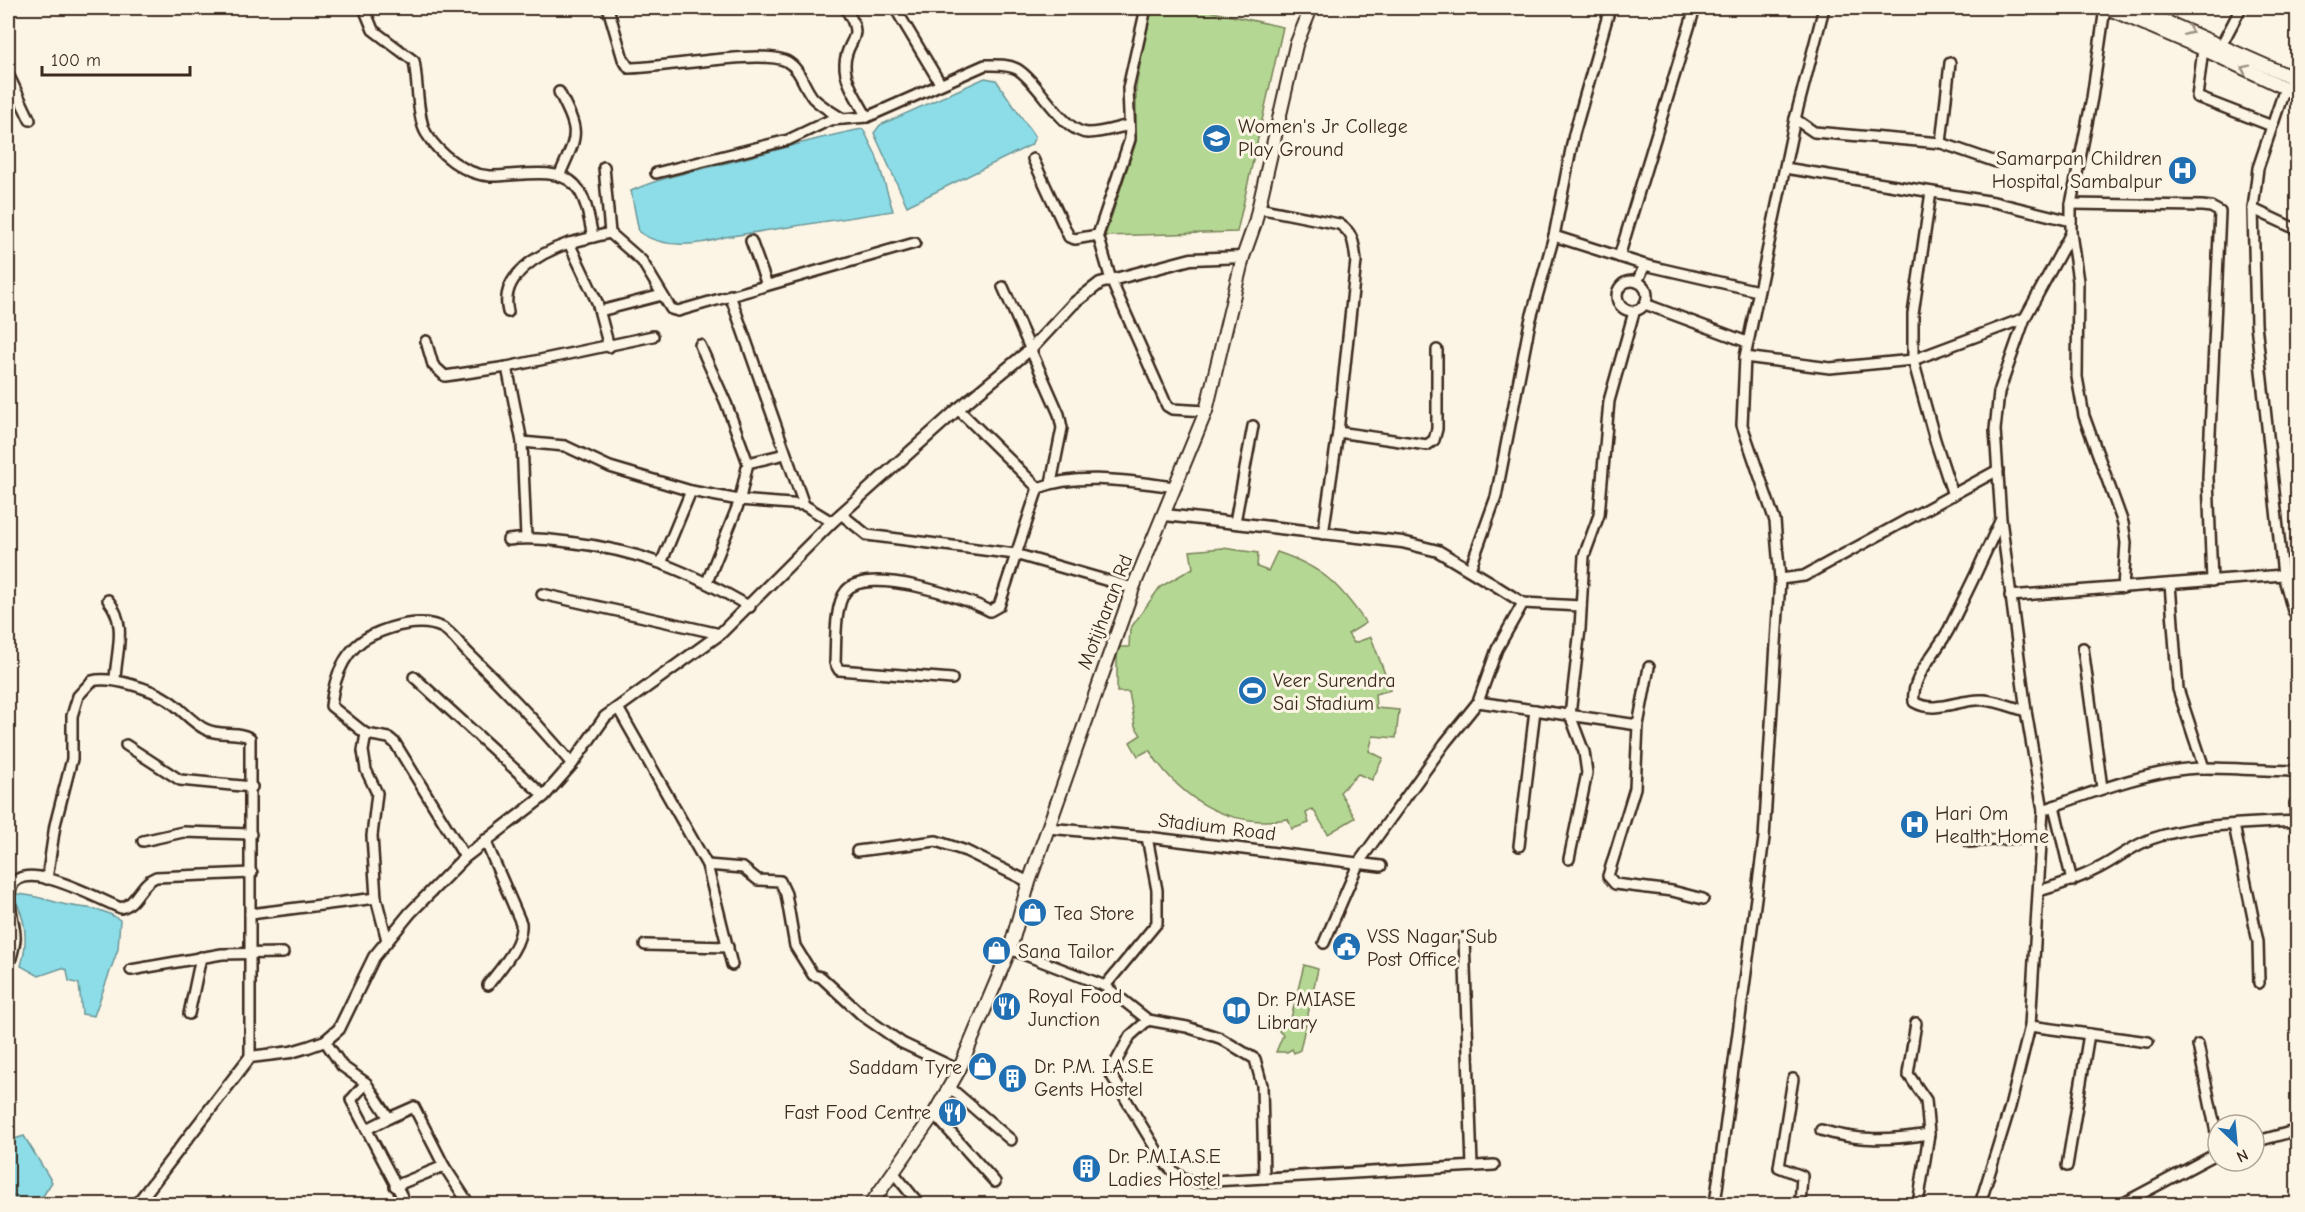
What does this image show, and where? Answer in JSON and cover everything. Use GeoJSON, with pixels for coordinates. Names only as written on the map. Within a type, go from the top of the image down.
{"type":"FeatureCollection","features":[{"type":"Feature","properties":{"kind":"main road","name":"Motijharan Rd"},"geometry":{"type":"LineString","coordinates":[[876,1203],[893,1172],[934,1114],[960,1070],[1010,949],[1029,882],[1133,588],[1206,411],[1243,257],[1258,208],[1296,45],[1311,8]]}},
{"type":"Feature","properties":{"kind":"main road"},"geometry":{"type":"LineString","coordinates":[[2106,8],[2287,81]]}},
{"type":"Feature","properties":{"kind":"main road"},"geometry":{"type":"LineString","coordinates":[[2136,8],[2222,44],[2287,81],[2298,94]]}},
{"type":"Feature","properties":{"kind":"street"},"geometry":{"type":"LineString","coordinates":[[364,8],[373,30],[414,61],[420,93],[420,118],[426,132],[441,153],[478,174],[525,172],[559,176],[574,184],[581,195],[593,237]]}},
{"type":"Feature","properties":{"kind":"street"},"geometry":{"type":"LineString","coordinates":[[609,8],[623,59],[629,68],[742,58],[775,58],[786,61],[799,72],[814,99],[843,119]]}},
{"type":"Feature","properties":{"kind":"street"},"geometry":{"type":"LineString","coordinates":[[845,8],[853,19],[856,36],[846,57],[846,74],[867,117]]}},
{"type":"Feature","properties":{"kind":"street"},"geometry":{"type":"LineString","coordinates":[[896,8],[940,82]]}},
{"type":"Feature","properties":{"kind":"street"},"geometry":{"type":"LineString","coordinates":[[1146,8],[1128,88],[1130,139],[1098,235],[1111,280],[1167,405],[1172,409],[1206,411]]}},
{"type":"Feature","properties":{"kind":"street"},"geometry":{"type":"LineString","coordinates":[[1470,569],[1496,497],[1530,322],[1554,236],[1574,134],[1610,8]]}},
{"type":"Feature","properties":{"kind":"street"},"geometry":{"type":"LineString","coordinates":[[1619,257],[1695,8]]}},
{"type":"Feature","properties":{"kind":"street"},"geometry":{"type":"LineString","coordinates":[[1715,1204],[1764,838],[1780,579],[1775,521],[1742,425],[1745,357],[1795,119],[1824,8]]}},
{"type":"Feature","properties":{"kind":"street"},"geometry":{"type":"LineString","coordinates":[[2106,8],[2071,204],[2071,221],[2078,281],[2077,377],[2084,416],[2123,523],[2126,543],[2123,588]]}},
{"type":"Feature","properties":{"kind":"street"},"geometry":{"type":"LineString","coordinates":[[2222,44],[2241,8]]}},
{"type":"Feature","properties":{"kind":"street"},"geometry":{"type":"LineString","coordinates":[[2203,48],[2197,97],[2272,126]]}},
{"type":"Feature","properties":{"kind":"street"},"geometry":{"type":"LineString","coordinates":[[1941,143],[1950,63]]}},
{"type":"Feature","properties":{"kind":"street"},"geometry":{"type":"LineString","coordinates":[[656,172],[788,141],[830,120],[867,117],[940,82],[985,65],[1002,65],[1017,69],[1046,97],[1069,126],[1087,133],[1129,125]]}},
{"type":"Feature","properties":{"kind":"street"},"geometry":{"type":"LineString","coordinates":[[2296,610],[2283,575],[2256,324],[2253,209],[2258,168],[2287,81],[2298,65]]}},
{"type":"Feature","properties":{"kind":"street"},"geometry":{"type":"LineString","coordinates":[[8,74],[30,120]]}},
{"type":"Feature","properties":{"kind":"street"},"geometry":{"type":"LineString","coordinates":[[559,92],[574,121],[575,131],[573,142],[559,176]]}},
{"type":"Feature","properties":{"kind":"street"},"geometry":{"type":"LineString","coordinates":[[1795,119],[1814,132],[1941,143],[1996,162]]}},
{"type":"Feature","properties":{"kind":"street"},"geometry":{"type":"LineString","coordinates":[[1034,159],[1069,237],[1098,235]]}},
{"type":"Feature","properties":{"kind":"street"},"geometry":{"type":"LineString","coordinates":[[604,168],[610,233],[642,261],[671,309],[678,311],[915,243]]}},
{"type":"Feature","properties":{"kind":"street"},"geometry":{"type":"LineString","coordinates":[[1785,168],[1994,202],[2071,221]]}},
{"type":"Feature","properties":{"kind":"street"},"geometry":{"type":"LineString","coordinates":[[1931,192],[1913,314],[1913,360],[1935,441],[1953,495]]}},
{"type":"Feature","properties":{"kind":"street"},"geometry":{"type":"LineString","coordinates":[[2071,204],[2202,206],[2211,207],[2220,212],[2208,477],[2212,581]]}},
{"type":"Feature","properties":{"kind":"street"},"geometry":{"type":"LineString","coordinates":[[1258,208],[1339,224],[1348,230],[1354,243],[1356,261],[1338,432],[1323,534]]}},
{"type":"Feature","properties":{"kind":"street"},"geometry":{"type":"LineString","coordinates":[[2253,209],[2298,230]]}},
{"type":"Feature","properties":{"kind":"street"},"geometry":{"type":"LineString","coordinates":[[508,312],[505,300],[513,282],[527,262],[569,243],[610,233]]}},
{"type":"Feature","properties":{"kind":"street"},"geometry":{"type":"LineString","coordinates":[[1980,1204],[2010,1107],[2030,1026],[2043,810],[2010,596],[2001,519],[1995,430],[1999,393],[2025,318],[2072,233]]}},
{"type":"Feature","properties":{"kind":"street"},"geometry":{"type":"LineString","coordinates":[[1554,236],[1645,265],[1758,291]]}},
{"type":"Feature","properties":{"kind":"street"},"geometry":{"type":"LineString","coordinates":[[751,241],[767,285]]}},
{"type":"Feature","properties":{"kind":"street"},"geometry":{"type":"LineString","coordinates":[[569,243],[600,311],[609,346]]}},
{"type":"Feature","properties":{"kind":"street"},"geometry":{"type":"LineString","coordinates":[[250,1056],[291,1052],[325,1041],[339,1029],[359,984],[387,940],[465,857],[544,796],[572,764],[605,717],[720,634],[750,607],[832,522],[958,409],[1032,348],[1073,304],[1100,283],[1191,259],[1243,257]]}},
{"type":"Feature","properties":{"kind":"street"},"geometry":{"type":"LineString","coordinates":[[1637,282],[1645,265]]}},
{"type":"Feature","properties":{"kind":"street"},"geometry":{"type":"LineString","coordinates":[[1569,859],[1587,773],[1584,752],[1570,715],[1584,556],[1599,516],[1609,401],[1634,312],[1645,304],[1646,291],[1637,282]]}},
{"type":"Feature","properties":{"kind":"street"},"geometry":{"type":"LineString","coordinates":[[1634,312],[1620,306],[1618,291],[1622,285],[1637,282]]}},
{"type":"Feature","properties":{"kind":"street"},"geometry":{"type":"LineString","coordinates":[[1003,287],[1032,348],[1059,414],[1062,428],[1051,483]]}},
{"type":"Feature","properties":{"kind":"street"},"geometry":{"type":"LineString","coordinates":[[600,311],[662,295]]}},
{"type":"Feature","properties":{"kind":"street"},"geometry":{"type":"LineString","coordinates":[[730,295],[804,505]]}},
{"type":"Feature","properties":{"kind":"street"},"geometry":{"type":"LineString","coordinates":[[1645,304],[1747,342]]}},
{"type":"Feature","properties":{"kind":"street"},"geometry":{"type":"LineString","coordinates":[[1745,357],[1830,368],[1913,360],[2025,318]]}},
{"type":"Feature","properties":{"kind":"street"},"geometry":{"type":"LineString","coordinates":[[426,341],[433,365],[445,376],[507,367],[653,336]]}},
{"type":"Feature","properties":{"kind":"street"},"geometry":{"type":"LineString","coordinates":[[700,345],[726,403],[748,463],[739,501],[708,582]]}},
{"type":"Feature","properties":{"kind":"street"},"geometry":{"type":"LineString","coordinates":[[1338,432],[1426,445],[1434,440],[1437,429],[1437,350]]}},
{"type":"Feature","properties":{"kind":"street"},"geometry":{"type":"LineString","coordinates":[[507,367],[522,442],[526,537]]}},
{"type":"Feature","properties":{"kind":"street"},"geometry":{"type":"LineString","coordinates":[[958,409],[1038,488]]}},
{"type":"Feature","properties":{"kind":"street"},"geometry":{"type":"LineString","coordinates":[[1235,522],[1253,426]]}},
{"type":"Feature","properties":{"kind":"street"},"geometry":{"type":"LineString","coordinates":[[522,442],[565,446],[610,467],[691,492],[739,501],[804,505],[832,522]]}},
{"type":"Feature","properties":{"kind":"street"},"geometry":{"type":"LineString","coordinates":[[748,463],[785,454]]}},
{"type":"Feature","properties":{"kind":"street"},"geometry":{"type":"LineString","coordinates":[[1780,579],[1804,576],[1998,470]]}},
{"type":"Feature","properties":{"kind":"street"},"geometry":{"type":"LineString","coordinates":[[952,679],[839,670],[835,663],[840,603],[845,592],[855,584],[894,583],[960,597],[990,611],[999,606],[1038,488],[1051,483],[1110,480],[1176,487]]}},
{"type":"Feature","properties":{"kind":"street"},"geometry":{"type":"LineString","coordinates":[[662,561],[691,492]]}},
{"type":"Feature","properties":{"kind":"street"},"geometry":{"type":"LineString","coordinates":[[842,514],[867,535],[1015,554],[1133,588]]}},
{"type":"Feature","properties":{"kind":"street"},"geometry":{"type":"LineString","coordinates":[[1164,515],[1323,534],[1367,536],[1420,546],[1438,551],[1523,603],[1581,606]]}},
{"type":"Feature","properties":{"kind":"street"},"geometry":{"type":"LineString","coordinates":[[2001,519],[1947,633],[1926,665],[1912,694],[1914,702],[1921,706],[1939,707],[1984,700],[2026,711]]}},
{"type":"Feature","properties":{"kind":"street"},"geometry":{"type":"LineString","coordinates":[[508,540],[526,537],[609,546],[662,561],[708,582],[750,607]]}},
{"type":"Feature","properties":{"kind":"street"},"geometry":{"type":"LineString","coordinates":[[2010,596],[2283,575]]}},
{"type":"Feature","properties":{"kind":"street"},"geometry":{"type":"LineString","coordinates":[[2170,584],[2178,689],[2204,768]]}},
{"type":"Feature","properties":{"kind":"street"},"geometry":{"type":"LineString","coordinates":[[542,594],[720,634]]}},
{"type":"Feature","properties":{"kind":"street"},"geometry":{"type":"LineString","coordinates":[[108,600],[116,611],[121,627],[115,680]]}},
{"type":"Feature","properties":{"kind":"street"},"geometry":{"type":"LineString","coordinates":[[1324,943],[1359,862],[1444,742],[1478,702],[1497,649],[1523,603]]}},
{"type":"Feature","properties":{"kind":"street"},"geometry":{"type":"LineString","coordinates":[[465,857],[395,743],[389,738],[366,734],[331,706],[333,688],[349,652],[368,637],[386,629],[414,623],[443,628],[499,682],[572,764]]}},
{"type":"Feature","properties":{"kind":"street"},"geometry":{"type":"LineString","coordinates":[[2082,648],[2102,788]]}},
{"type":"Feature","properties":{"kind":"street"},"geometry":{"type":"LineString","coordinates":[[1649,667],[1638,725],[1635,788],[1608,876],[1615,884],[1672,891],[1704,899]]}},
{"type":"Feature","properties":{"kind":"street"},"geometry":{"type":"LineString","coordinates":[[414,677],[544,796]]}},
{"type":"Feature","properties":{"kind":"street"},"geometry":{"type":"LineString","coordinates":[[47,879],[55,825],[72,759],[72,716],[78,696],[92,681],[115,680],[167,699],[204,728],[215,733],[242,734],[250,738],[252,787],[250,1056],[137,1204]]}},
{"type":"Feature","properties":{"kind":"street"},"geometry":{"type":"LineString","coordinates":[[1478,702],[1638,725]]}},
{"type":"Feature","properties":{"kind":"street"},"geometry":{"type":"LineString","coordinates":[[618,708],[707,864],[732,965]]}},
{"type":"Feature","properties":{"kind":"street"},"geometry":{"type":"LineString","coordinates":[[1519,846],[1535,710]]}},
{"type":"Feature","properties":{"kind":"street"},"geometry":{"type":"LineString","coordinates":[[366,734],[363,751],[366,770],[377,794],[372,837],[376,898],[387,940]]}},
{"type":"Feature","properties":{"kind":"street"},"geometry":{"type":"LineString","coordinates":[[126,745],[180,780],[252,787]]}},
{"type":"Feature","properties":{"kind":"street"},"geometry":{"type":"LineString","coordinates":[[2043,810],[2102,788],[2204,768],[2298,771]]}},
{"type":"Feature","properties":{"kind":"street"},"geometry":{"type":"LineString","coordinates":[[2298,799],[2295,803],[2298,839]]}},
{"type":"Feature","properties":{"kind":"street"},"geometry":{"type":"LineString","coordinates":[[2054,806],[2072,881]]}},
{"type":"Feature","properties":{"kind":"street"},"geometry":{"type":"LineString","coordinates":[[2039,891],[2072,881],[2151,839],[2172,833],[2234,825],[2296,821]]}},
{"type":"Feature","properties":{"kind":"street"},"geometry":{"type":"LineString","coordinates":[[2234,825],[2258,942],[2259,983]]}},
{"type":"Feature","properties":{"kind":"street","name":"Stadium Road"},"geometry":{"type":"LineString","coordinates":[[1048,828],[1147,837],[1381,866]]}},
{"type":"Feature","properties":{"kind":"street"},"geometry":{"type":"LineString","coordinates":[[143,841],[183,832],[251,834]]}},
{"type":"Feature","properties":{"kind":"street"},"geometry":{"type":"LineString","coordinates":[[1969,842],[2042,836]]}},
{"type":"Feature","properties":{"kind":"street"},"geometry":{"type":"LineString","coordinates":[[1105,986],[1157,923],[1157,890],[1147,837]]}},
{"type":"Feature","properties":{"kind":"street"},"geometry":{"type":"LineString","coordinates":[[485,840],[522,932],[488,986]]}},
{"type":"Feature","properties":{"kind":"street"},"geometry":{"type":"LineString","coordinates":[[857,851],[936,841],[966,851],[1029,882]]}},
{"type":"Feature","properties":{"kind":"street"},"geometry":{"type":"LineString","coordinates":[[707,864],[743,868],[758,880],[780,881],[786,894],[795,946],[813,975],[821,977],[863,1016],[902,1043],[960,1070]]}},
{"type":"Feature","properties":{"kind":"street"},"geometry":{"type":"LineString","coordinates":[[11,958],[15,938],[10,910],[11,889],[21,877],[29,874],[70,885],[121,908],[132,902],[145,882],[156,877],[252,873]]}},
{"type":"Feature","properties":{"kind":"street"},"geometry":{"type":"LineString","coordinates":[[250,914],[376,898]]}},
{"type":"Feature","properties":{"kind":"street"},"geometry":{"type":"LineString","coordinates":[[1464,938],[1472,1166]]}},
{"type":"Feature","properties":{"kind":"street"},"geometry":{"type":"LineString","coordinates":[[645,945],[728,947]]}},
{"type":"Feature","properties":{"kind":"street"},"geometry":{"type":"LineString","coordinates":[[1010,949],[1105,986],[1148,1020],[1187,1027],[1220,1038],[1255,1059],[1262,1085],[1264,1178]]}},
{"type":"Feature","properties":{"kind":"street"},"geometry":{"type":"LineString","coordinates":[[131,970],[201,957],[250,952],[283,953]]}},
{"type":"Feature","properties":{"kind":"street"},"geometry":{"type":"LineString","coordinates":[[189,1014],[201,957]]}},
{"type":"Feature","properties":{"kind":"street"},"geometry":{"type":"LineString","coordinates":[[1148,1020],[1130,1036],[1110,1073],[1143,1131],[1171,1171],[1183,1179],[1196,1182],[1494,1165]]}},
{"type":"Feature","properties":{"kind":"street"},"geometry":{"type":"LineString","coordinates":[[1916,1023],[1908,1074],[1926,1100],[1929,1134],[1918,1204]]}},
{"type":"Feature","properties":{"kind":"street"},"geometry":{"type":"LineString","coordinates":[[2030,1026],[2148,1042]]}},
{"type":"Feature","properties":{"kind":"street"},"geometry":{"type":"LineString","coordinates":[[2067,1166],[2089,1034]]}},
{"type":"Feature","properties":{"kind":"street"},"geometry":{"type":"LineString","coordinates":[[325,1041],[342,1066],[366,1083],[389,1118]]}},
{"type":"Feature","properties":{"kind":"street"},"geometry":{"type":"LineString","coordinates":[[2198,1045],[2212,1113]]}},
{"type":"Feature","properties":{"kind":"street"},"geometry":{"type":"LineString","coordinates":[[1793,1079],[1779,1167],[1802,1176],[1800,1204]]}},
{"type":"Feature","properties":{"kind":"street"},"geometry":{"type":"LineString","coordinates":[[366,1083],[351,1100],[406,1204]]}},
{"type":"Feature","properties":{"kind":"street"},"geometry":{"type":"LineString","coordinates":[[949,1087],[1011,1140]]}},
{"type":"Feature","properties":{"kind":"street"},"geometry":{"type":"LineString","coordinates":[[367,1129],[414,1107],[444,1166],[469,1204]]}},
{"type":"Feature","properties":{"kind":"street"},"geometry":{"type":"LineString","coordinates":[[934,1114],[995,1182]]}},
{"type":"Feature","properties":{"kind":"street"},"geometry":{"type":"LineString","coordinates":[[1821,1130],[1842,1137],[1884,1141],[1929,1134]]}},
{"type":"Feature","properties":{"kind":"street"},"geometry":{"type":"LineString","coordinates":[[2266,1139],[2298,1130]]}},
{"type":"Feature","properties":{"kind":"street"},"geometry":{"type":"LineString","coordinates":[[2122,1204],[2206,1159]]}},
{"type":"Feature","properties":{"kind":"street"},"geometry":{"type":"LineString","coordinates":[[395,1186],[444,1166]]}},
{"type":"Feature","properties":{"kind":"street"},"geometry":{"type":"LineString","coordinates":[[893,1172],[919,1204]]}},
{"type":"Feature","properties":{"kind":"green space"},"geometry":{"type":"Polygon","coordinates":[[[1150,8],[1195,8],[1283,27],[1237,232],[1105,236],[1136,142],[1136,87],[1150,8]]]}},
{"type":"Feature","properties":{"kind":"green space","name":"Veer Surendra Sai Stadium"},"geometry":{"type":"Polygon","coordinates":[[[1223,548],[1258,553],[1257,567],[1268,571],[1277,552],[1306,564],[1338,587],[1366,623],[1348,634],[1354,643],[1371,637],[1391,690],[1375,694],[1376,708],[1399,710],[1396,738],[1373,736],[1369,751],[1383,758],[1372,780],[1358,774],[1340,792],[1355,818],[1328,834],[1313,809],[1306,813],[1309,823],[1292,829],[1288,819],[1266,821],[1245,819],[1208,807],[1176,783],[1149,750],[1138,756],[1130,742],[1141,735],[1135,726],[1129,692],[1117,692],[1117,647],[1129,647],[1130,629],[1160,587],[1193,568],[1190,551],[1223,548]]]}},
{"type":"Feature","properties":{"kind":"green space"},"geometry":{"type":"Polygon","coordinates":[[[1304,965],[1318,969],[1300,1050],[1294,1053],[1292,1049],[1287,1052],[1276,1052],[1283,1035],[1279,1031],[1281,1025],[1291,1018],[1304,965]]]}},
{"type":"Feature","properties":{"kind":"water"},"geometry":{"type":"Polygon","coordinates":[[[985,78],[996,80],[1035,137],[1031,145],[907,206],[874,133],[880,125],[985,78]]]}},
{"type":"Feature","properties":{"kind":"water"},"geometry":{"type":"Polygon","coordinates":[[[863,129],[876,155],[893,211],[692,244],[659,241],[639,232],[631,191],[686,173],[863,129]]]}},
{"type":"Feature","properties":{"kind":"water"},"geometry":{"type":"Polygon","coordinates":[[[17,894],[101,911],[120,920],[118,949],[94,1016],[82,1014],[79,984],[69,981],[67,970],[62,968],[39,976],[21,966],[25,948],[25,931],[22,915],[14,898],[17,894]]]}},
{"type":"Feature","properties":{"kind":"water"},"geometry":{"type":"Polygon","coordinates":[[[24,1136],[52,1182],[43,1196],[18,1203],[8,1188],[8,1141],[24,1136]]]}},
{"type":"Feature","properties":{"kind":"place","name":"Women's Jr College Play Ground"},"geometry":{"type":"Point","coordinates":[1217,138]}},
{"type":"Feature","properties":{"kind":"place","name":"Samarpan Children Hospital, Sambalpur"},"geometry":{"type":"Point","coordinates":[2183,170]}},
{"type":"Feature","properties":{"kind":"place","name":"Veer Surendra Sai Stadium"},"geometry":{"type":"Point","coordinates":[1252,691]}},
{"type":"Feature","properties":{"kind":"place","name":"Hari Om Health Home"},"geometry":{"type":"Point","coordinates":[1914,824]}},
{"type":"Feature","properties":{"kind":"place","name":"Tea Store"},"geometry":{"type":"Point","coordinates":[1033,913]}},
{"type":"Feature","properties":{"kind":"place","name":"VSS Nagar Sub Post Office"},"geometry":{"type":"Point","coordinates":[1346,947]}},
{"type":"Feature","properties":{"kind":"place","name":"Sana Tailor"},"geometry":{"type":"Point","coordinates":[997,951]}},
{"type":"Feature","properties":{"kind":"place","name":"Royal Food Junction"},"geometry":{"type":"Point","coordinates":[1007,1007]}},
{"type":"Feature","properties":{"kind":"place","name":"Dr. PMIASE Library"},"geometry":{"type":"Point","coordinates":[1236,1010]}},
{"type":"Feature","properties":{"kind":"place","name":"Saddam Tyre"},"geometry":{"type":"Point","coordinates":[983,1067]}},
{"type":"Feature","properties":{"kind":"place","name":"Dr. P.M. I.A.S.E Gents Hostel"},"geometry":{"type":"Point","coordinates":[1013,1078]}},
{"type":"Feature","properties":{"kind":"place","name":"Fast Food Centre"},"geometry":{"type":"Point","coordinates":[952,1112]}},
{"type":"Feature","properties":{"kind":"place","name":"Dr. P.M.I.A.S.E Ladies Hostel"},"geometry":{"type":"Point","coordinates":[1087,1168]}}]}
